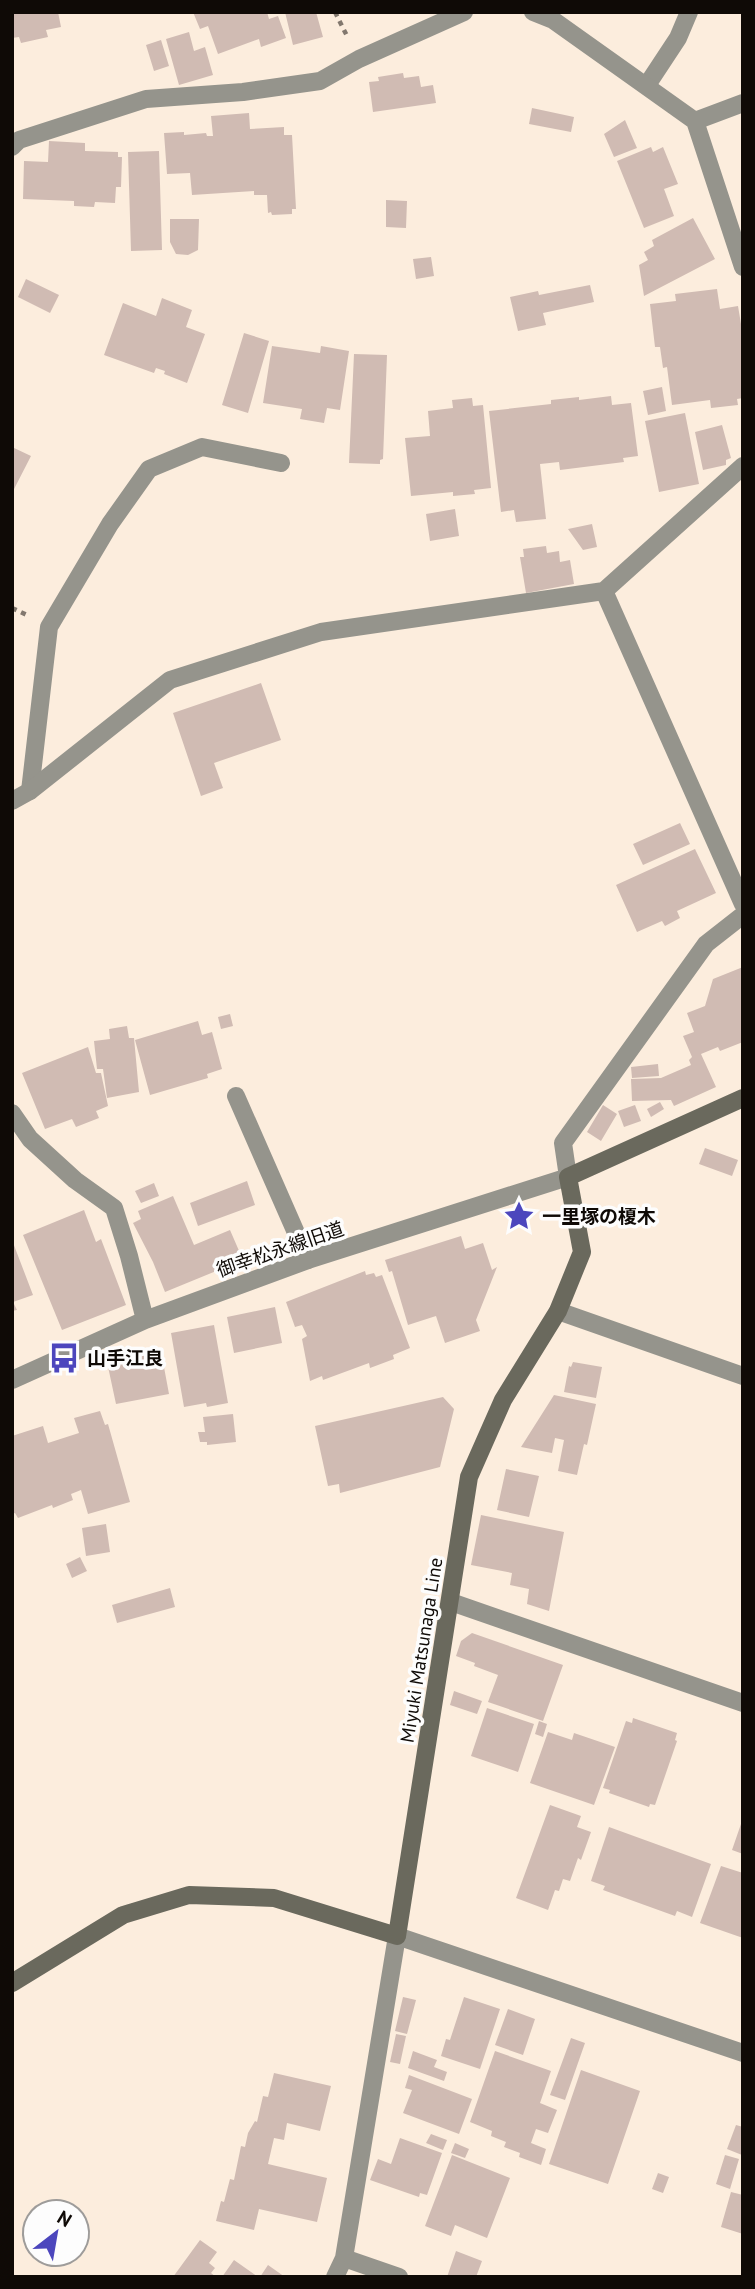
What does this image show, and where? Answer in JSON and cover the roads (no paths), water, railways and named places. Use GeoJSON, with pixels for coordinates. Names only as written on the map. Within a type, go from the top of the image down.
{"type":"FeatureCollection","features":[{"type":"Feature","properties":{"kind":"main road"},"geometry":{"type":"LineString","coordinates":[[568,1177],[743,1098]]}},
{"type":"Feature","properties":{"kind":"main road","name":"Miyuki Matsunaga Line"},"geometry":{"type":"LineString","coordinates":[[397,1936],[469,1477],[503,1400],[558,1311],[582,1252],[568,1177]]}},
{"type":"Feature","properties":{"kind":"main road"},"geometry":{"type":"LineString","coordinates":[[12,1983],[123,1915],[189,1895],[274,1898],[397,1936]]}},
{"type":"Feature","properties":{"kind":"street"},"geometry":{"type":"LineString","coordinates":[[12,147],[19,140],[146,99],[243,92],[320,81],[359,59],[464,12]]}},
{"type":"Feature","properties":{"kind":"street"},"geometry":{"type":"LineString","coordinates":[[533,12],[555,16],[695,121],[743,267]]}},
{"type":"Feature","properties":{"kind":"street"},"geometry":{"type":"LineString","coordinates":[[647,85],[678,38],[689,12]]}},
{"type":"Feature","properties":{"kind":"street"},"geometry":{"type":"LineString","coordinates":[[695,121],[743,103]]}},
{"type":"Feature","properties":{"kind":"street"},"geometry":{"type":"LineString","coordinates":[[30,791],[49,626],[110,524],[149,469],[202,447],[281,463]]}},
{"type":"Feature","properties":{"kind":"street"},"geometry":{"type":"LineString","coordinates":[[12,801],[30,791],[170,680],[321,632],[604,591],[743,466]]}},
{"type":"Feature","properties":{"kind":"street"},"geometry":{"type":"LineString","coordinates":[[604,591],[743,904]]}},
{"type":"Feature","properties":{"kind":"street"},"geometry":{"type":"LineString","coordinates":[[568,1177],[563,1143],[706,944],[743,915]]}},
{"type":"Feature","properties":{"kind":"street"},"geometry":{"type":"LineString","coordinates":[[236,1096],[308,1260]]}},
{"type":"Feature","properties":{"kind":"street"},"geometry":{"type":"LineString","coordinates":[[12,1113],[30,1139],[75,1180],[114,1208],[145,1320]]}},
{"type":"Feature","properties":{"kind":"street","name":"御幸松永線旧道"},"geometry":{"type":"LineString","coordinates":[[12,1380],[145,1320],[308,1260],[568,1177]]}},
{"type":"Feature","properties":{"kind":"street"},"geometry":{"type":"LineString","coordinates":[[558,1311],[743,1376]]}},
{"type":"Feature","properties":{"kind":"street"},"geometry":{"type":"LineString","coordinates":[[451,1602],[743,1703]]}},
{"type":"Feature","properties":{"kind":"street"},"geometry":{"type":"LineString","coordinates":[[335,2277],[344,2258],[397,1936],[743,2053]]}},
{"type":"Feature","properties":{"kind":"street"},"geometry":{"type":"LineString","coordinates":[[344,2258],[399,2277]]}},
{"type":"Feature","properties":{"kind":"place","name":"一里塚の榎木"},"geometry":{"type":"Point","coordinates":[519,1216]}},
{"type":"Feature","properties":{"kind":"place","name":"山手江良"},"geometry":{"type":"Point","coordinates":[64,1358]}}]}
